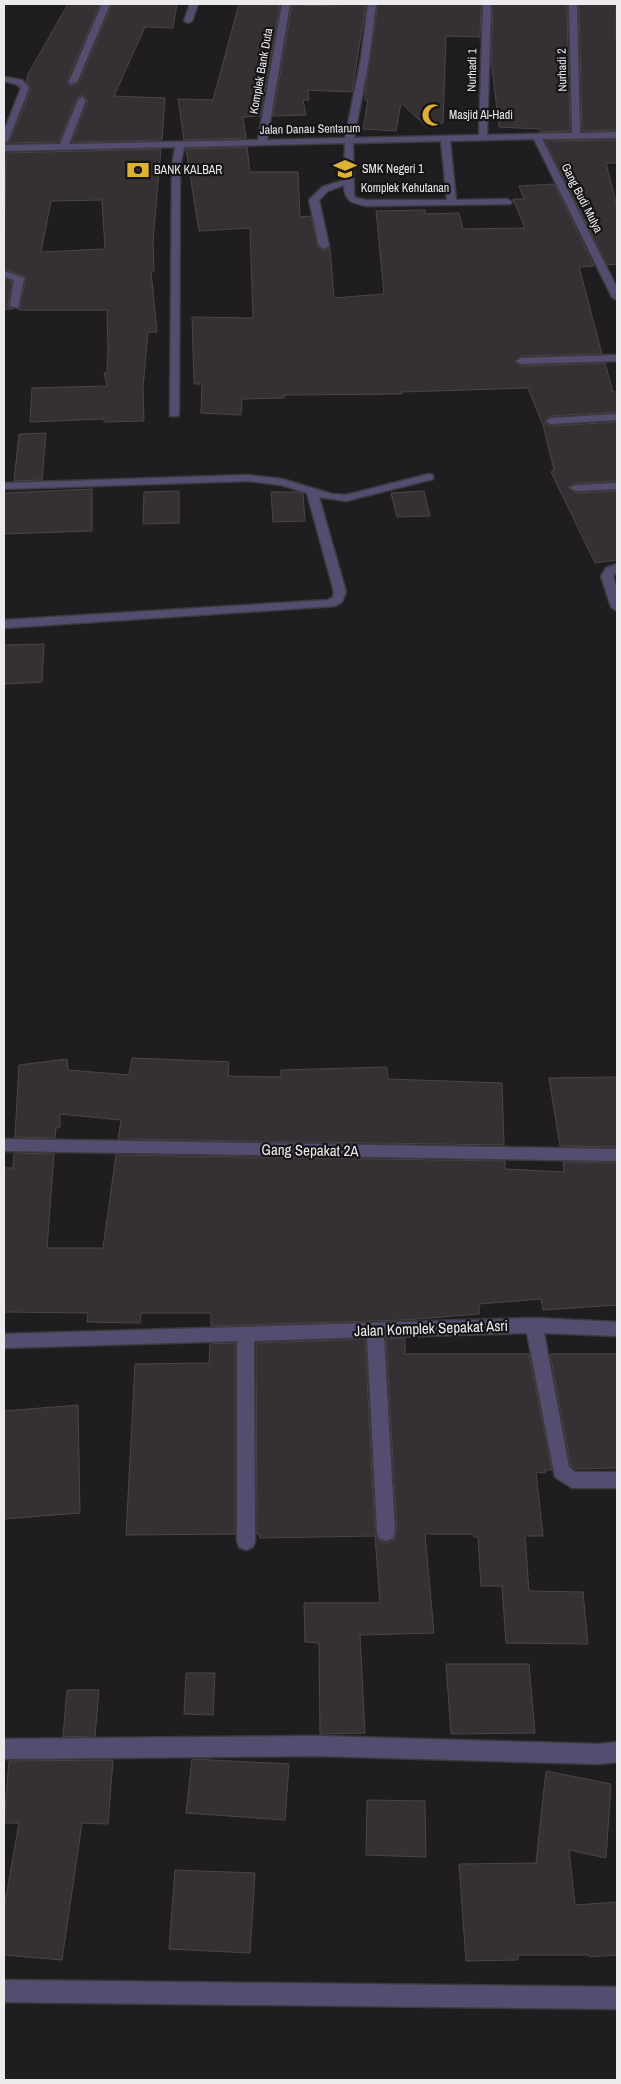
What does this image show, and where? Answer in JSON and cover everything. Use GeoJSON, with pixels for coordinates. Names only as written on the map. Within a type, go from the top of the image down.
{"type":"FeatureCollection","features":[{"type":"Feature","properties":{"kind":"street"},"geometry":{"type":"LineString","coordinates":[[73,82],[106,4]]}},
{"type":"Feature","properties":{"kind":"street"},"geometry":{"type":"LineString","coordinates":[[188,21],[194,4]]}},
{"type":"Feature","properties":{"kind":"street","name":"Komplek Bank Duta"},"geometry":{"type":"LineString","coordinates":[[262,142],[286,4]]}},
{"type":"Feature","properties":{"kind":"street","name":"Komplek Kehutanan"},"geometry":{"type":"LineString","coordinates":[[372,4],[365,59],[349,141],[349,196],[360,202],[507,202]]}},
{"type":"Feature","properties":{"kind":"street","name":"Nurhadi 1"},"geometry":{"type":"LineString","coordinates":[[483,137],[487,4]]}},
{"type":"Feature","properties":{"kind":"street","name":"Nurhadi 2"},"geometry":{"type":"LineString","coordinates":[[573,4],[576,136]]}},
{"type":"Feature","properties":{"kind":"street"},"geometry":{"type":"LineString","coordinates":[[4,79],[19,82],[25,88],[4,141]]}},
{"type":"Feature","properties":{"kind":"street"},"geometry":{"type":"LineString","coordinates":[[63,147],[82,100]]}},
{"type":"Feature","properties":{"kind":"street","name":"Jalan Danau Sentarum"},"geometry":{"type":"LineString","coordinates":[[4,148],[617,135]]}},
{"type":"Feature","properties":{"kind":"street","name":"Gang Budi Mulya"},"geometry":{"type":"LineString","coordinates":[[537,137],[617,297]]}},
{"type":"Feature","properties":{"kind":"street"},"geometry":{"type":"LineString","coordinates":[[445,138],[452,201]]}},
{"type":"Feature","properties":{"kind":"street"},"geometry":{"type":"LineString","coordinates":[[174,414],[176,167],[180,144]]}},
{"type":"Feature","properties":{"kind":"street"},"geometry":{"type":"LineString","coordinates":[[324,246],[314,200],[325,189],[349,181]]}},
{"type":"Feature","properties":{"kind":"street"},"geometry":{"type":"LineString","coordinates":[[4,274],[19,278],[15,306]]}},
{"type":"Feature","properties":{"kind":"street"},"geometry":{"type":"LineString","coordinates":[[521,361],[617,358]]}},
{"type":"Feature","properties":{"kind":"street"},"geometry":{"type":"LineString","coordinates":[[551,421],[617,417]]}},
{"type":"Feature","properties":{"kind":"street"},"geometry":{"type":"LineString","coordinates":[[4,486],[247,478],[282,482],[331,497],[346,498],[429,477]]}},
{"type":"Feature","properties":{"kind":"street"},"geometry":{"type":"LineString","coordinates":[[576,488],[617,486]]}},
{"type":"Feature","properties":{"kind":"street"},"geometry":{"type":"LineString","coordinates":[[4,624],[331,603],[338,599],[340,592],[312,491]]}},
{"type":"Feature","properties":{"kind":"street"},"geometry":{"type":"LineString","coordinates":[[617,568],[610,570],[607,576],[617,607]]}},
{"type":"Feature","properties":{"kind":"street","name":"Gang Sepakat 2A"},"geometry":{"type":"LineString","coordinates":[[4,1145],[617,1155]]}},
{"type":"Feature","properties":{"kind":"street"},"geometry":{"type":"LineString","coordinates":[[534,1325],[561,1471],[572,1480],[617,1480]]}},
{"type":"Feature","properties":{"kind":"street","name":"Jalan Komplek Sepakat Asri"},"geometry":{"type":"LineString","coordinates":[[4,1340],[534,1325],[617,1329]]}},
{"type":"Feature","properties":{"kind":"street"},"geometry":{"type":"LineString","coordinates":[[375,1330],[386,1532]]}},
{"type":"Feature","properties":{"kind":"street"},"geometry":{"type":"LineString","coordinates":[[245,1334],[246,1541]]}},
{"type":"Feature","properties":{"kind":"street"},"geometry":{"type":"LineString","coordinates":[[4,1749],[319,1746],[599,1754],[617,1752]]}},
{"type":"Feature","properties":{"kind":"street"},"geometry":{"type":"LineString","coordinates":[[4,1991],[617,1998]]}},
{"type":"Feature","properties":{"kind":"building"},"geometry":{"type":"Polygon","coordinates":[[[68,4],[100,4],[67,81],[71,86],[79,83],[112,4],[177,4],[173,28],[145,27],[114,96],[165,98],[162,140],[72,142],[88,101],[82,95],[76,99],[59,142],[9,143],[31,89],[26,82],[28,74],[68,4]]]}},
{"type":"Feature","properties":{"kind":"building"},"geometry":{"type":"Polygon","coordinates":[[[239,4],[280,5],[260,116],[243,117],[246,138],[184,140],[178,99],[213,100],[239,4]]]}},
{"type":"Feature","properties":{"kind":"building"},"geometry":{"type":"Polygon","coordinates":[[[340,4],[366,4],[352,92],[308,90],[309,100],[303,100],[306,115],[273,116],[292,5],[340,6],[340,4]]]}},
{"type":"Feature","properties":{"kind":"building"},"geometry":{"type":"Polygon","coordinates":[[[378,4],[481,4],[480,37],[446,36],[443,123],[426,126],[401,103],[396,131],[363,129],[368,100],[365,100],[365,92],[378,4]]]}},
{"type":"Feature","properties":{"kind":"building"},"geometry":{"type":"Polygon","coordinates":[[[493,4],[567,4],[570,131],[541,132],[539,129],[499,127],[491,59],[493,4]]]}},
{"type":"Feature","properties":{"kind":"building"},"geometry":{"type":"Polygon","coordinates":[[[579,4],[616,4],[617,130],[582,131],[579,4]]]}},
{"type":"Feature","properties":{"kind":"building"},"geometry":{"type":"Polygon","coordinates":[[[617,140],[617,163],[606,163],[617,206],[617,264],[607,265],[545,141],[617,140]]]}},
{"type":"Feature","properties":{"kind":"building"},"geometry":{"type":"Polygon","coordinates":[[[247,147],[250,172],[298,172],[300,217],[311,216],[318,248],[323,251],[330,248],[334,298],[384,294],[376,211],[425,210],[425,214],[459,213],[463,229],[525,228],[513,199],[524,199],[519,186],[554,184],[594,266],[579,267],[602,354],[521,356],[514,362],[521,366],[605,363],[613,392],[617,392],[617,412],[551,416],[544,422],[551,426],[617,422],[617,481],[576,483],[568,487],[576,493],[617,491],[617,560],[595,563],[551,472],[554,470],[543,425],[528,388],[402,392],[402,394],[284,395],[284,398],[242,399],[241,415],[201,413],[202,384],[194,384],[192,317],[253,318],[250,228],[199,231],[186,149],[247,147]]]}},
{"type":"Feature","properties":{"kind":"building"},"geometry":{"type":"Polygon","coordinates":[[[161,149],[153,241],[154,271],[151,271],[157,332],[148,332],[143,388],[144,421],[104,422],[104,419],[30,422],[32,388],[107,386],[104,373],[107,373],[107,310],[19,310],[26,277],[4,269],[6,153],[161,149]],[[102,200],[51,201],[41,252],[105,249],[102,200]]]}},
{"type":"Feature","properties":{"kind":"building"},"geometry":{"type":"Polygon","coordinates":[[[4,279],[12,281],[8,306],[13,309],[4,309],[4,279]]]}},
{"type":"Feature","properties":{"kind":"building"},"geometry":{"type":"Polygon","coordinates":[[[46,433],[42,480],[14,481],[19,434],[46,433]]]}},
{"type":"Feature","properties":{"kind":"building"},"geometry":{"type":"Polygon","coordinates":[[[92,489],[92,531],[4,534],[4,493],[92,489]]]}},
{"type":"Feature","properties":{"kind":"building"},"geometry":{"type":"Polygon","coordinates":[[[179,491],[179,523],[143,524],[144,492],[179,491]]]}},
{"type":"Feature","properties":{"kind":"building"},"geometry":{"type":"Polygon","coordinates":[[[424,491],[430,516],[397,517],[391,493],[424,491]]]}},
{"type":"Feature","properties":{"kind":"building"},"geometry":{"type":"Polygon","coordinates":[[[271,492],[296,492],[303,494],[305,521],[273,522],[271,492]]]}},
{"type":"Feature","properties":{"kind":"building"},"geometry":{"type":"Polygon","coordinates":[[[44,644],[42,682],[4,684],[4,645],[44,644]]]}},
{"type":"Feature","properties":{"kind":"building"},"geometry":{"type":"Polygon","coordinates":[[[132,1058],[229,1062],[228,1076],[281,1077],[281,1070],[387,1067],[388,1079],[502,1083],[504,1145],[118,1139],[121,1120],[60,1114],[60,1127],[56,1128],[55,1138],[15,1137],[19,1065],[67,1059],[68,1070],[129,1075],[132,1058]]]}},
{"type":"Feature","properties":{"kind":"building"},"geometry":{"type":"Polygon","coordinates":[[[617,1077],[617,1147],[560,1146],[549,1078],[617,1077]]]}},
{"type":"Feature","properties":{"kind":"building"},"geometry":{"type":"Polygon","coordinates":[[[14,1153],[54,1154],[47,1248],[103,1248],[116,1155],[505,1161],[505,1169],[564,1172],[563,1162],[617,1163],[617,1305],[543,1310],[541,1299],[479,1304],[479,1314],[404,1320],[211,1326],[211,1313],[141,1313],[140,1323],[87,1322],[88,1313],[4,1312],[4,1168],[13,1168],[14,1153]]]}},
{"type":"Feature","properties":{"kind":"building"},"geometry":{"type":"Polygon","coordinates":[[[405,1338],[405,1354],[529,1354],[552,1470],[545,1470],[545,1473],[536,1472],[543,1536],[525,1536],[529,1591],[583,1592],[588,1644],[506,1643],[502,1586],[481,1586],[478,1537],[474,1537],[473,1534],[425,1534],[434,1633],[360,1635],[365,1733],[320,1734],[319,1643],[305,1642],[304,1603],[380,1603],[375,1536],[260,1538],[259,1534],[257,1534],[256,1343],[365,1339],[375,1532],[378,1540],[387,1543],[394,1540],[397,1532],[386,1339],[405,1338]]]}},
{"type":"Feature","properties":{"kind":"building"},"geometry":{"type":"Polygon","coordinates":[[[235,1343],[235,1534],[126,1535],[135,1364],[209,1363],[210,1344],[235,1343]]]}},
{"type":"Feature","properties":{"kind":"building"},"geometry":{"type":"Polygon","coordinates":[[[550,1354],[617,1354],[617,1468],[575,1469],[571,1466],[550,1354]]]}},
{"type":"Feature","properties":{"kind":"building"},"geometry":{"type":"Polygon","coordinates":[[[78,1405],[80,1513],[4,1519],[4,1411],[78,1405]]]}},
{"type":"Feature","properties":{"kind":"building"},"geometry":{"type":"Polygon","coordinates":[[[446,1664],[529,1664],[535,1733],[451,1734],[446,1664]]]}},
{"type":"Feature","properties":{"kind":"building"},"geometry":{"type":"Polygon","coordinates":[[[186,1673],[215,1673],[213,1715],[184,1714],[186,1673]]]}},
{"type":"Feature","properties":{"kind":"building"},"geometry":{"type":"Polygon","coordinates":[[[67,1690],[99,1690],[95,1736],[63,1737],[67,1690]]]}},
{"type":"Feature","properties":{"kind":"building"},"geometry":{"type":"Polygon","coordinates":[[[192,1759],[289,1764],[285,1820],[186,1813],[192,1759]]]}},
{"type":"Feature","properties":{"kind":"building"},"geometry":{"type":"Polygon","coordinates":[[[113,1760],[108,1824],[82,1823],[62,1960],[4,1955],[4,1908],[19,1823],[4,1823],[9,1761],[113,1760]]]}},
{"type":"Feature","properties":{"kind":"building"},"geometry":{"type":"Polygon","coordinates":[[[546,1771],[611,1784],[606,1858],[569,1850],[575,1905],[617,1902],[617,1955],[590,1957],[589,1955],[518,1955],[518,1960],[466,1961],[459,1864],[536,1863],[546,1771]]]}},
{"type":"Feature","properties":{"kind":"building"},"geometry":{"type":"Polygon","coordinates":[[[367,1800],[425,1801],[426,1857],[366,1855],[367,1800]]]}},
{"type":"Feature","properties":{"kind":"building"},"geometry":{"type":"Polygon","coordinates":[[[175,1870],[255,1873],[250,1953],[169,1949],[175,1870]]]}},
{"type":"Feature","properties":{"kind":"place","name":"Masjid Al-Hadi"},"geometry":{"type":"Point","coordinates":[433,115]}},
{"type":"Feature","properties":{"kind":"place","name":"SMK Negeri 1"},"geometry":{"type":"Point","coordinates":[345,169]}},
{"type":"Feature","properties":{"kind":"place","name":"BANK KALBAR"},"geometry":{"type":"Point","coordinates":[138,170]}}]}
